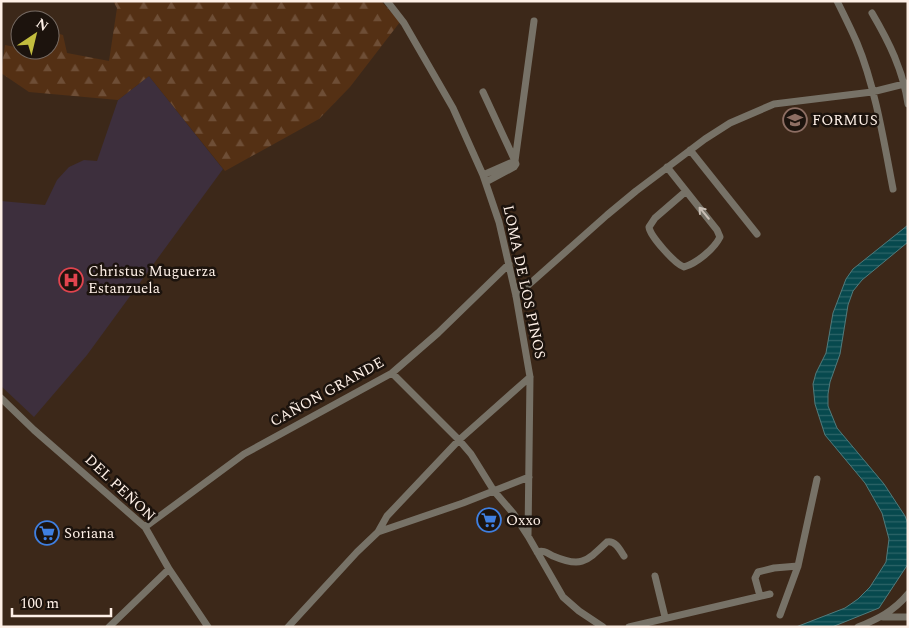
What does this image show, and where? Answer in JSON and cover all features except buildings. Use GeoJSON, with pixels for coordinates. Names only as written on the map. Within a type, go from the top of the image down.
{"type":"FeatureCollection","features":[{"type":"Feature","properties":{"kind":"street"},"geometry":{"type":"LineString","coordinates":[[836,1],[857,44],[872,92],[893,188]]}},
{"type":"Feature","properties":{"kind":"street","name":"LOMA DE LOS PINOS"},"geometry":{"type":"LineString","coordinates":[[391,3],[448,100],[486,182],[498,217],[516,296],[530,377],[528,536]]}},
{"type":"Feature","properties":{"kind":"street"},"geometry":{"type":"LineString","coordinates":[[872,13],[886,37],[906,83],[908,104]]}},
{"type":"Feature","properties":{"kind":"street"},"geometry":{"type":"LineString","coordinates":[[486,182],[514,167],[516,164],[534,21]]}},
{"type":"Feature","properties":{"kind":"street"},"geometry":{"type":"LineString","coordinates":[[516,296],[607,215],[667,167],[730,123],[774,104],[872,92],[906,83]]}},
{"type":"Feature","properties":{"kind":"street"},"geometry":{"type":"LineString","coordinates":[[483,92],[515,161]]}},
{"type":"Feature","properties":{"kind":"street"},"geometry":{"type":"LineString","coordinates":[[690,150],[757,234]]}},
{"type":"Feature","properties":{"kind":"street"},"geometry":{"type":"LineString","coordinates":[[483,175],[515,161]]}},
{"type":"Feature","properties":{"kind":"street"},"geometry":{"type":"LineString","coordinates":[[667,167],[720,236],[714,246],[684,267],[676,263],[652,234],[649,226],[655,218],[685,192]]}},
{"type":"Feature","properties":{"kind":"street","name":"CAÑON GRANDE"},"geometry":{"type":"LineString","coordinates":[[145,527],[244,454],[392,373],[438,333],[509,264]]}},
{"type":"Feature","properties":{"kind":"street"},"geometry":{"type":"LineString","coordinates":[[392,373],[471,454],[494,491],[513,513],[569,603],[603,627]]}},
{"type":"Feature","properties":{"kind":"street"},"geometry":{"type":"LineString","coordinates":[[288,627],[378,532],[387,516],[459,440],[530,377]]}},
{"type":"Feature","properties":{"kind":"street","name":"DEL PEÑON"},"geometry":{"type":"LineString","coordinates":[[1,398],[34,430],[145,527],[169,569],[208,627]]}},
{"type":"Feature","properties":{"kind":"street"},"geometry":{"type":"LineString","coordinates":[[378,532],[463,503],[529,477]]}},
{"type":"Feature","properties":{"kind":"street"},"geometry":{"type":"LineString","coordinates":[[780,615],[798,566],[817,479]]}},
{"type":"Feature","properties":{"kind":"street"},"geometry":{"type":"LineString","coordinates":[[538,552],[542,551],[555,557],[583,562],[590,558],[606,542],[610,542],[614,543],[624,556]]}},
{"type":"Feature","properties":{"kind":"street"},"geometry":{"type":"LineString","coordinates":[[760,596],[756,578],[758,572],[774,568],[798,566]]}},
{"type":"Feature","properties":{"kind":"street"},"geometry":{"type":"LineString","coordinates":[[109,627],[169,569]]}},
{"type":"Feature","properties":{"kind":"street"},"geometry":{"type":"LineString","coordinates":[[655,576],[665,617]]}},
{"type":"Feature","properties":{"kind":"street"},"geometry":{"type":"LineString","coordinates":[[629,627],[665,617],[770,594]]}},
{"type":"Feature","properties":{"kind":"street"},"geometry":{"type":"LineString","coordinates":[[858,627],[881,617],[897,606],[908,594]]}},
{"type":"Feature","properties":{"kind":"street"},"geometry":{"type":"LineString","coordinates":[[881,617],[908,617]]}},
{"type":"Feature","properties":{"kind":"shaded area","name":"Christus Muguerza Estanzuela"},"geometry":{"type":"Polygon","coordinates":[[[149,76],[223,169],[87,355],[34,417],[1,386],[1,201],[45,205],[57,180],[69,167],[84,160],[97,161],[118,100],[149,76]]]}},
{"type":"Feature","properties":{"kind":"green space"},"geometry":{"type":"Polygon","coordinates":[[[113,1],[381,1],[400,22],[350,87],[319,119],[225,171],[149,76],[118,100],[29,92],[1,73],[5,45],[10,46],[10,60],[60,60],[60,34],[63,35],[67,53],[109,61],[117,8],[113,1]]]}},
{"type":"Feature","properties":{"kind":"water"},"geometry":{"type":"Polygon","coordinates":[[[908,225],[908,242],[862,280],[853,291],[848,305],[840,354],[830,382],[828,406],[837,428],[884,484],[905,516],[908,524],[908,564],[879,608],[832,627],[796,627],[845,608],[858,599],[870,587],[886,562],[889,539],[882,513],[865,483],[825,435],[815,404],[813,384],[826,353],[833,313],[846,279],[853,269],[908,225]]]}},
{"type":"Feature","properties":{"kind":"place","name":"FORMUS"},"geometry":{"type":"Point","coordinates":[795,120]}},
{"type":"Feature","properties":{"kind":"place","name":"Christus Muguerza Estanzuela"},"geometry":{"type":"Point","coordinates":[71,280]}},
{"type":"Feature","properties":{"kind":"place","name":"Oxxo"},"geometry":{"type":"Point","coordinates":[489,520]}},
{"type":"Feature","properties":{"kind":"place","name":"Soriana"},"geometry":{"type":"Point","coordinates":[47,533]}}]}
